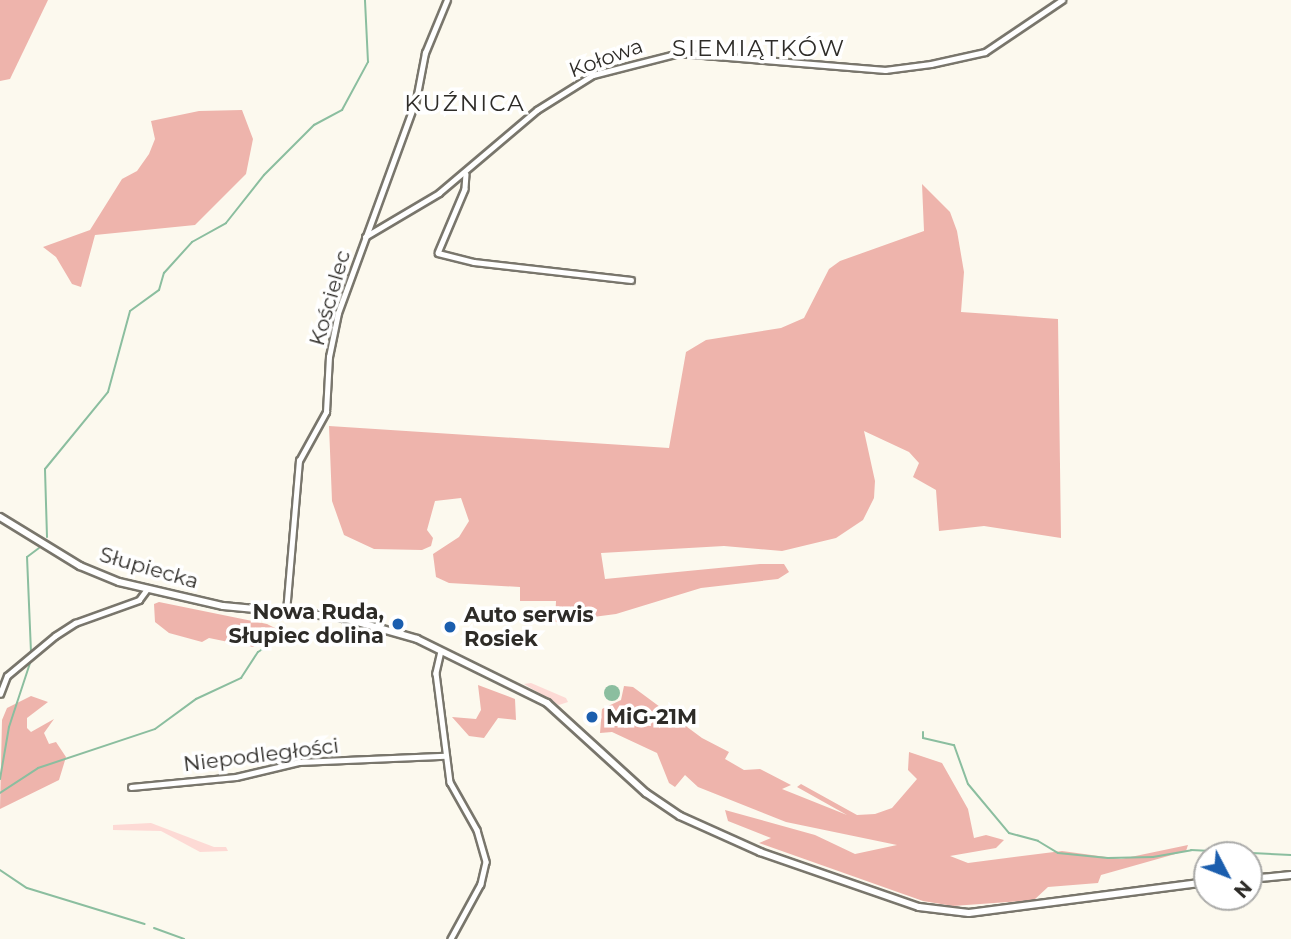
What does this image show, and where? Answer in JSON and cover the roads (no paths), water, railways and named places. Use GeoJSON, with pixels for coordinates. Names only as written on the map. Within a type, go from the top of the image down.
{"type":"FeatureCollection","features":[{"type":"Feature","properties":{"kind":"main road","name":"Słupiecka"},"geometry":{"type":"LineString","coordinates":[[0,517],[94,573],[147,589],[223,606],[286,612],[384,627],[442,651],[547,703],[646,793],[680,816],[760,852],[908,904],[969,913],[1193,884]]}},
{"type":"Feature","properties":{"kind":"main road"},"geometry":{"type":"LineString","coordinates":[[1263,878],[1291,876]]}},
{"type":"Feature","properties":{"kind":"street","name":"Kościelec"},"geometry":{"type":"LineString","coordinates":[[286,612],[299,461],[326,412],[332,334],[421,87],[425,53],[447,0]]}},
{"type":"Feature","properties":{"kind":"street","name":"Kołowa"},"geometry":{"type":"LineString","coordinates":[[365,237],[466,174],[537,110],[600,73],[680,52],[885,70],[931,64],[985,52],[1062,0]]}},
{"type":"Feature","properties":{"kind":"street"},"geometry":{"type":"LineString","coordinates":[[466,174],[465,190],[438,253],[474,262],[631,280]]}},
{"type":"Feature","properties":{"kind":"street"},"geometry":{"type":"LineString","coordinates":[[0,680],[65,629],[139,600],[147,589]]}},
{"type":"Feature","properties":{"kind":"street"},"geometry":{"type":"LineString","coordinates":[[442,651],[436,673],[445,756],[454,794],[477,830],[486,862],[481,884],[451,939]]}},
{"type":"Feature","properties":{"kind":"street"},"geometry":{"type":"LineString","coordinates":[[0,694],[7,676]]}},
{"type":"Feature","properties":{"kind":"street","name":"Niepodległości"},"geometry":{"type":"LineString","coordinates":[[131,788],[236,777],[315,760],[445,756]]}},
{"type":"Feature","properties":{"kind":"waterway"},"geometry":{"type":"LineString","coordinates":[[47,537],[45,469],[108,392],[130,311],[159,290],[164,273],[192,242],[226,223],[264,175],[314,125],[342,110],[368,62],[365,0]]}},
{"type":"Feature","properties":{"kind":"waterway"},"geometry":{"type":"LineString","coordinates":[[31,652],[27,557],[39,548]]}},
{"type":"Feature","properties":{"kind":"waterway"},"geometry":{"type":"LineString","coordinates":[[32,651],[79,618]]}},
{"type":"Feature","properties":{"kind":"waterway"},"geometry":{"type":"LineString","coordinates":[[0,793],[38,768],[155,729],[196,699],[241,678],[258,652],[293,630]]}},
{"type":"Feature","properties":{"kind":"waterway"},"geometry":{"type":"LineString","coordinates":[[0,779],[9,727],[31,660]]}},
{"type":"Feature","properties":{"kind":"waterway"},"geometry":{"type":"LineString","coordinates":[[923,732],[923,738],[954,745],[968,784],[1009,833],[1038,841],[1058,853],[1108,858],[1153,857],[1191,850],[1291,855]]}},
{"type":"Feature","properties":{"kind":"waterway"},"geometry":{"type":"LineString","coordinates":[[0,870],[27,888],[145,924]]}},
{"type":"Feature","properties":{"kind":"waterway"},"geometry":{"type":"LineString","coordinates":[[154,928],[184,939]]}},
{"type":"Feature","properties":{"kind":"place","name":"Nowa Ruda, Słupiec dolina"},"geometry":{"type":"Point","coordinates":[398,624]}},
{"type":"Feature","properties":{"kind":"place","name":"Auto serwis Rosiek"},"geometry":{"type":"Point","coordinates":[450,627]}},
{"type":"Feature","properties":{"kind":"place","name":"MiG-21M"},"geometry":{"type":"Point","coordinates":[592,717]}},
{"type":"Feature","properties":{"kind":"district","name":"SIEMIĄTKÓW"},"geometry":{"type":"Point","coordinates":[759,48]}},
{"type":"Feature","properties":{"kind":"district","name":"KUŹNICA"},"geometry":{"type":"Point","coordinates":[465,103]}}]}
